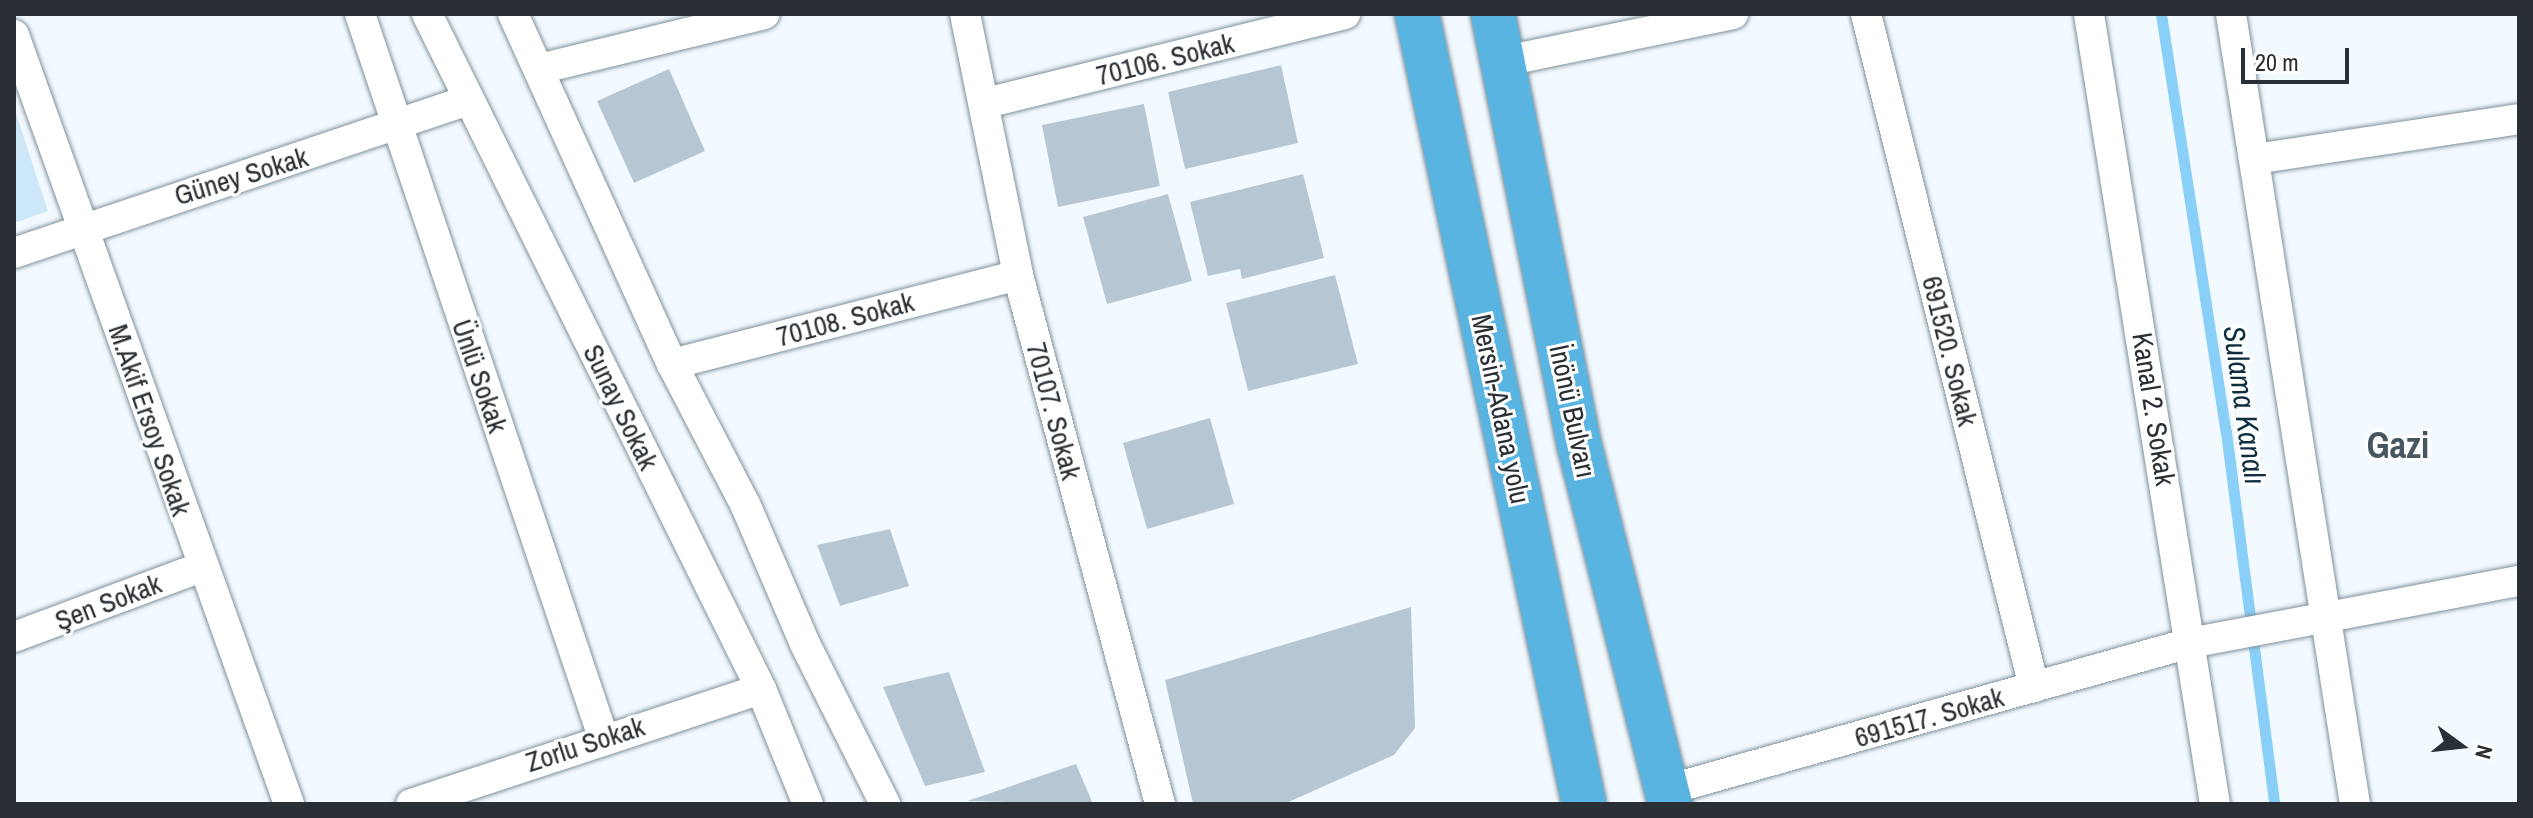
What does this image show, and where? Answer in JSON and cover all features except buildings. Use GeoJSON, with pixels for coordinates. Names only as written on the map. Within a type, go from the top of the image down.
{"type":"FeatureCollection","features":[{"type":"Feature","properties":{"kind":"highway","name":"Mersin-Adana yolu"},"geometry":{"type":"LineString","coordinates":[[1417,14],[1584,804]]}},
{"type":"Feature","properties":{"kind":"highway","name":"İnönü Bulvarı"},"geometry":{"type":"LineString","coordinates":[[1493,14],[1500,62],[1580,448],[1669,797]]}},
{"type":"Feature","properties":{"kind":"street","name":"Ünlü Sokak"},"geometry":{"type":"LineString","coordinates":[[360,14],[603,737]]}},
{"type":"Feature","properties":{"kind":"street","name":"Sunay Sokak"},"geometry":{"type":"LineString","coordinates":[[427,14],[761,689],[808,804]]}},
{"type":"Feature","properties":{"kind":"street"},"geometry":{"type":"LineString","coordinates":[[513,14],[672,364],[745,504],[805,644],[885,804]]}},
{"type":"Feature","properties":{"kind":"street"},"geometry":{"type":"LineString","coordinates":[[539,69],[764,14]]}},
{"type":"Feature","properties":{"kind":"street","name":"70107. Sokak"},"geometry":{"type":"LineString","coordinates":[[965,14],[986,103],[1018,275],[1160,804]]}},
{"type":"Feature","properties":{"kind":"street","name":"70106. Sokak"},"geometry":{"type":"LineString","coordinates":[[986,103],[1345,14]]}},
{"type":"Feature","properties":{"kind":"street"},"geometry":{"type":"LineString","coordinates":[[1500,62],[1733,14]]}},
{"type":"Feature","properties":{"kind":"street","name":"691520. Sokak"},"geometry":{"type":"LineString","coordinates":[[1866,14],[2034,687]]}},
{"type":"Feature","properties":{"kind":"street","name":"Kanal 2. Sokak"},"geometry":{"type":"LineString","coordinates":[[2089,14],[2215,804]]}},
{"type":"Feature","properties":{"kind":"street"},"geometry":{"type":"LineString","coordinates":[[2231,14],[2355,804]]}},
{"type":"Feature","properties":{"kind":"street","name":"M.Akif Ersoy Sokak"},"geometry":{"type":"LineString","coordinates":[[14,35],[201,567],[289,804]]}},
{"type":"Feature","properties":{"kind":"street","name":"Güney Sokak"},"geometry":{"type":"LineString","coordinates":[[14,253],[83,227],[396,128],[469,100]]}},
{"type":"Feature","properties":{"kind":"street"},"geometry":{"type":"LineString","coordinates":[[2255,159],[2519,119]]}},
{"type":"Feature","properties":{"kind":"street","name":"70108. Sokak"},"geometry":{"type":"LineString","coordinates":[[672,364],[1018,275]]}},
{"type":"Feature","properties":{"kind":"street","name":"Şen Sokak"},"geometry":{"type":"LineString","coordinates":[[14,637],[201,567]]}},
{"type":"Feature","properties":{"kind":"street"},"geometry":{"type":"LineString","coordinates":[[2326,621],[2519,581]]}},
{"type":"Feature","properties":{"kind":"street","name":"691517. Sokak"},"geometry":{"type":"LineString","coordinates":[[1669,797],[2190,643],[2326,621]]}},
{"type":"Feature","properties":{"kind":"street","name":"Zorlu Sokak"},"geometry":{"type":"LineString","coordinates":[[411,804],[603,737],[761,689]]}},
{"type":"Feature","properties":{"kind":"shaded area"},"geometry":{"type":"Polygon","coordinates":[[[14,107],[48,211],[14,223],[14,107]]]}},
{"type":"Feature","properties":{"kind":"waterway","name":"Sulama Kanalı"},"geometry":{"type":"LineString","coordinates":[[2161,14],[2226,432],[2274,804]]}},
{"type":"Feature","properties":{"kind":"district","name":"Gazi"},"geometry":{"type":"Point","coordinates":[2398,446]}}]}
